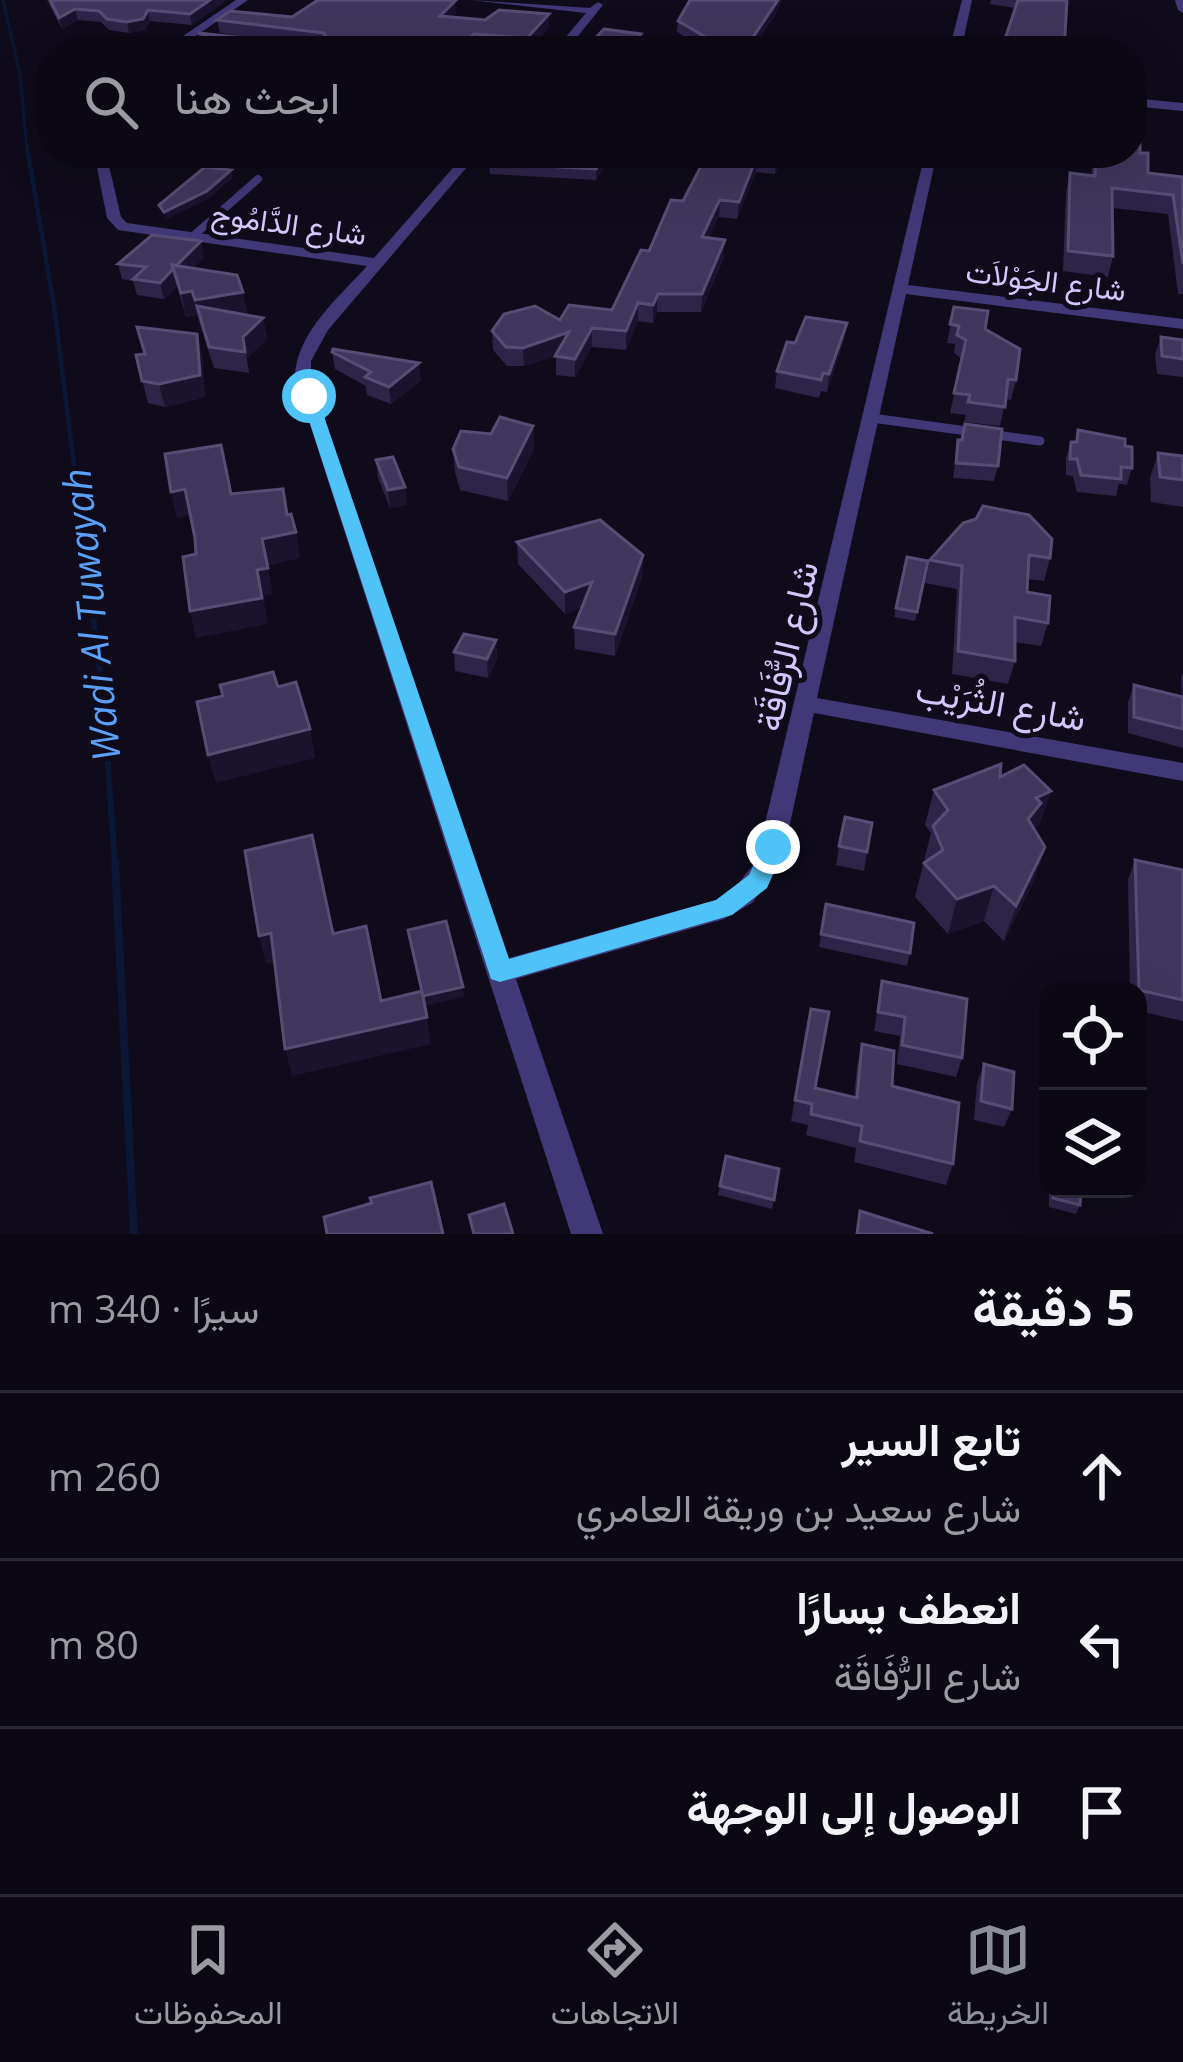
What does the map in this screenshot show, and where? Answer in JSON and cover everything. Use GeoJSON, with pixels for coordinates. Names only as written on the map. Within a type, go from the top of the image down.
{"type":"FeatureCollection","features":[{"type":"Feature","properties":{"kind":"street"},"geometry":{"type":"LineString","coordinates":[[191,36],[243,0]]}},
{"type":"Feature","properties":{"kind":"street"},"geometry":{"type":"LineString","coordinates":[[475,0],[593,11]]}},
{"type":"Feature","properties":{"kind":"street"},"geometry":{"type":"LineString","coordinates":[[572,36],[603,0]]}},
{"type":"Feature","properties":{"kind":"street"},"geometry":{"type":"LineString","coordinates":[[959,36],[967,0]]}},
{"type":"Feature","properties":{"kind":"street"},"geometry":{"type":"LineString","coordinates":[[1180,0],[1183,10]]}},
{"type":"Feature","properties":{"kind":"street"},"geometry":{"type":"LineString","coordinates":[[1147,103],[1183,107]]}},
{"type":"Feature","properties":{"kind":"street","name":"شارع الدَّامُوج"},"geometry":{"type":"LineString","coordinates":[[104,168],[117,223],[379,263]]}},
{"type":"Feature","properties":{"kind":"street"},"geometry":{"type":"LineString","coordinates":[[460,168],[310,344],[303,378],[587,1234]]}},
{"type":"Feature","properties":{"kind":"street","name":"شارع الرُّفَاقَة"},"geometry":{"type":"LineString","coordinates":[[500,972],[724,908],[743,896],[768,865],[928,168]]}},
{"type":"Feature","properties":{"kind":"street","name":"شارع الجَوْلاَت"},"geometry":{"type":"LineString","coordinates":[[902,289],[1183,324]]}},
{"type":"Feature","properties":{"kind":"street","name":"شارع الثُرَيْب"},"geometry":{"type":"LineString","coordinates":[[807,704],[1183,772]]}},
{"type":"Feature","properties":{"kind":"lane","name":"شارع الدَّامُوج"},"geometry":{"type":"LineString","coordinates":[[192,237],[258,179]]}},
{"type":"Feature","properties":{"kind":"lane"},"geometry":{"type":"LineString","coordinates":[[872,418],[1040,441]]}},
{"type":"Feature","properties":{"kind":"building"},"geometry":{"type":"Polygon","coordinates":[[[50,0],[210,0],[190,14],[148,10],[143,19],[127,22],[107,19],[99,11],[75,9],[59,18],[50,0]]]}},
{"type":"Feature","properties":{"kind":"building"},"geometry":{"type":"Polygon","coordinates":[[[318,0],[447,0],[455,1],[440,16],[485,20],[499,10],[549,14],[529,36],[325,36],[217,20],[230,11],[292,17],[318,0]]]}},
{"type":"Feature","properties":{"kind":"building"},"geometry":{"type":"Polygon","coordinates":[[[690,0],[778,0],[754,36],[704,36],[678,21],[690,0]]]}},
{"type":"Feature","properties":{"kind":"building"},"geometry":{"type":"Polygon","coordinates":[[[1018,0],[1067,0],[1065,36],[1006,36],[1018,0]]]}},
{"type":"Feature","properties":{"kind":"building"},"geometry":{"type":"Polygon","coordinates":[[[604,29],[641,34],[639,36],[597,36],[604,29]]]}},
{"type":"Feature","properties":{"kind":"building"},"geometry":{"type":"Polygon","coordinates":[[[1148,153],[1148,173],[1183,177],[1183,264],[1173,195],[1112,188],[1113,256],[1068,251],[1070,173],[1095,176],[1095,168],[1147,168],[1148,153]]]}},
{"type":"Feature","properties":{"kind":"building"},"geometry":{"type":"Polygon","coordinates":[[[204,168],[231,170],[207,191],[164,212],[159,205],[204,168]]]}},
{"type":"Feature","properties":{"kind":"building"},"geometry":{"type":"Polygon","coordinates":[[[700,168],[752,168],[739,202],[720,200],[702,237],[725,240],[702,294],[658,294],[653,305],[638,303],[626,331],[592,328],[575,359],[555,356],[569,332],[523,348],[506,347],[492,331],[504,314],[535,306],[560,320],[569,305],[612,310],[641,250],[649,251],[671,200],[683,201],[700,168]]]}},
{"type":"Feature","properties":{"kind":"building"},"geometry":{"type":"Polygon","coordinates":[[[152,235],[201,241],[172,265],[160,283],[133,279],[146,267],[118,264],[152,235]]]}},
{"type":"Feature","properties":{"kind":"building"},"geometry":{"type":"Polygon","coordinates":[[[172,265],[237,275],[243,292],[195,300],[192,291],[181,293],[172,265]]]}},
{"type":"Feature","properties":{"kind":"building"},"geometry":{"type":"Polygon","coordinates":[[[197,306],[263,318],[243,337],[245,352],[209,347],[197,306]]]}},
{"type":"Feature","properties":{"kind":"building"},"geometry":{"type":"Polygon","coordinates":[[[954,307],[988,311],[985,329],[1020,349],[1016,380],[1008,379],[1005,407],[968,402],[970,395],[954,393],[966,340],[957,335],[959,326],[950,324],[954,307]]]}},
{"type":"Feature","properties":{"kind":"building"},"geometry":{"type":"Polygon","coordinates":[[[806,317],[847,323],[829,374],[823,373],[821,380],[777,371],[787,342],[795,343],[806,317]]]}},
{"type":"Feature","properties":{"kind":"building"},"geometry":{"type":"Polygon","coordinates":[[[137,327],[197,334],[200,375],[159,384],[142,381],[136,355],[145,354],[137,327]]]}},
{"type":"Feature","properties":{"kind":"building"},"geometry":{"type":"Polygon","coordinates":[[[1161,337],[1183,340],[1183,359],[1162,356],[1161,337]]]}},
{"type":"Feature","properties":{"kind":"building"},"geometry":{"type":"Polygon","coordinates":[[[333,349],[419,363],[389,387],[365,377],[371,372],[333,349]]]}},
{"type":"Feature","properties":{"kind":"building"},"geometry":{"type":"Polygon","coordinates":[[[500,417],[533,426],[507,478],[459,467],[453,449],[461,431],[491,434],[500,417]]]}},
{"type":"Feature","properties":{"kind":"building"},"geometry":{"type":"Polygon","coordinates":[[[965,424],[1002,429],[998,466],[956,463],[965,424]]]}},
{"type":"Feature","properties":{"kind":"building"},"geometry":{"type":"Polygon","coordinates":[[[1078,430],[1125,439],[1125,446],[1132,447],[1132,468],[1121,467],[1121,479],[1081,475],[1077,459],[1070,459],[1078,430]]]}},
{"type":"Feature","properties":{"kind":"building"},"geometry":{"type":"Polygon","coordinates":[[[221,445],[231,494],[283,489],[287,515],[291,514],[296,532],[262,539],[268,568],[257,570],[262,598],[190,611],[183,557],[196,554],[195,538],[185,489],[171,492],[165,454],[221,445]]]}},
{"type":"Feature","properties":{"kind":"building"},"geometry":{"type":"Polygon","coordinates":[[[1158,453],[1183,456],[1183,480],[1160,477],[1158,453]]]}},
{"type":"Feature","properties":{"kind":"building"},"geometry":{"type":"Polygon","coordinates":[[[393,457],[405,487],[388,490],[376,460],[393,457]]]}},
{"type":"Feature","properties":{"kind":"building"},"geometry":{"type":"Polygon","coordinates":[[[983,506],[1029,515],[1052,539],[1050,558],[1029,555],[1027,592],[1050,596],[1048,623],[1015,617],[1015,661],[958,651],[962,566],[930,560],[963,523],[976,519],[983,506]]]}},
{"type":"Feature","properties":{"kind":"building"},"geometry":{"type":"Polygon","coordinates":[[[600,520],[643,555],[615,634],[574,627],[592,582],[565,592],[517,542],[600,520]]]}},
{"type":"Feature","properties":{"kind":"building"},"geometry":{"type":"Polygon","coordinates":[[[907,557],[928,561],[917,612],[896,608],[907,557]]]}},
{"type":"Feature","properties":{"kind":"building"},"geometry":{"type":"Polygon","coordinates":[[[464,634],[496,640],[487,659],[454,652],[464,634]]]}},
{"type":"Feature","properties":{"kind":"building"},"geometry":{"type":"Polygon","coordinates":[[[273,672],[278,687],[296,682],[310,729],[208,755],[197,702],[223,696],[220,685],[273,672]]]}},
{"type":"Feature","properties":{"kind":"building"},"geometry":{"type":"Polygon","coordinates":[[[1134,685],[1183,697],[1183,729],[1134,717],[1134,685]]]}},
{"type":"Feature","properties":{"kind":"building"},"geometry":{"type":"Polygon","coordinates":[[[1001,764],[1000,777],[1024,765],[1051,791],[1036,798],[1041,803],[1028,819],[1045,847],[1016,906],[994,886],[957,899],[924,863],[943,850],[933,826],[948,810],[934,790],[1001,764]]]}},
{"type":"Feature","properties":{"kind":"building"},"geometry":{"type":"Polygon","coordinates":[[[845,817],[872,823],[867,852],[839,846],[845,817]]]}},
{"type":"Feature","properties":{"kind":"building"},"geometry":{"type":"Polygon","coordinates":[[[312,835],[333,934],[366,926],[381,1001],[422,991],[427,1017],[285,1049],[271,933],[259,936],[245,851],[312,835]]]}},
{"type":"Feature","properties":{"kind":"building"},"geometry":{"type":"Polygon","coordinates":[[[1135,860],[1183,870],[1183,1000],[1147,992],[1147,982],[1139,982],[1135,860]]]}},
{"type":"Feature","properties":{"kind":"building"},"geometry":{"type":"Polygon","coordinates":[[[826,904],[914,923],[910,953],[821,934],[826,904]]]}},
{"type":"Feature","properties":{"kind":"building"},"geometry":{"type":"Polygon","coordinates":[[[446,921],[463,987],[423,996],[408,930],[446,921]]]}},
{"type":"Feature","properties":{"kind":"building"},"geometry":{"type":"Polygon","coordinates":[[[882,981],[967,999],[962,1058],[902,1045],[905,1017],[878,1012],[882,981]]]}},
{"type":"Feature","properties":{"kind":"building"},"geometry":{"type":"Polygon","coordinates":[[[811,1009],[829,1012],[815,1088],[857,1098],[862,1044],[894,1051],[892,1086],[959,1103],[953,1164],[860,1141],[862,1126],[811,1114],[812,1104],[795,1100],[811,1009]]]}},
{"type":"Feature","properties":{"kind":"building"},"geometry":{"type":"Polygon","coordinates":[[[984,1064],[1014,1072],[1012,1109],[981,1101],[984,1064]]]}},
{"type":"Feature","properties":{"kind":"building"},"geometry":{"type":"Polygon","coordinates":[[[726,1156],[779,1169],[774,1200],[720,1186],[726,1156]]]}},
{"type":"Feature","properties":{"kind":"building"},"geometry":{"type":"Polygon","coordinates":[[[431,1182],[443,1234],[327,1234],[324,1217],[372,1203],[370,1198],[431,1182]]]}},
{"type":"Feature","properties":{"kind":"building"},"geometry":{"type":"Polygon","coordinates":[[[1053,1198],[1080,1198],[1080,1205],[1053,1198]]]}},
{"type":"Feature","properties":{"kind":"building"},"geometry":{"type":"Polygon","coordinates":[[[504,1204],[513,1234],[474,1234],[469,1215],[504,1204]]]}},
{"type":"Feature","properties":{"kind":"building"},"geometry":{"type":"Polygon","coordinates":[[[860,1211],[933,1234],[857,1234],[860,1211]]]}},
{"type":"Feature","properties":{"kind":"waterway","name":"Wadi Al Tuwayah"},"geometry":{"type":"LineString","coordinates":[[3,0],[20,74],[27,150]]}},
{"type":"Feature","properties":{"kind":"waterway","name":"Wadi Al Tuwayah"},"geometry":{"type":"LineString","coordinates":[[27,147],[54,306],[87,570]]}},
{"type":"Feature","properties":{"kind":"waterway","name":"Wadi Al Tuwayah"},"geometry":{"type":"LineString","coordinates":[[87,567],[103,696],[115,865]]}},
{"type":"Feature","properties":{"kind":"waterway","name":"Wadi Al Tuwayah"},"geometry":{"type":"LineString","coordinates":[[115,862],[134,1234]]}},
{"type":"Feature","properties":{"kind":"route"},"geometry":{"type":"LineString","coordinates":[[309,396],[500,972],[724,908],[758,882],[773,847]]}}]}
